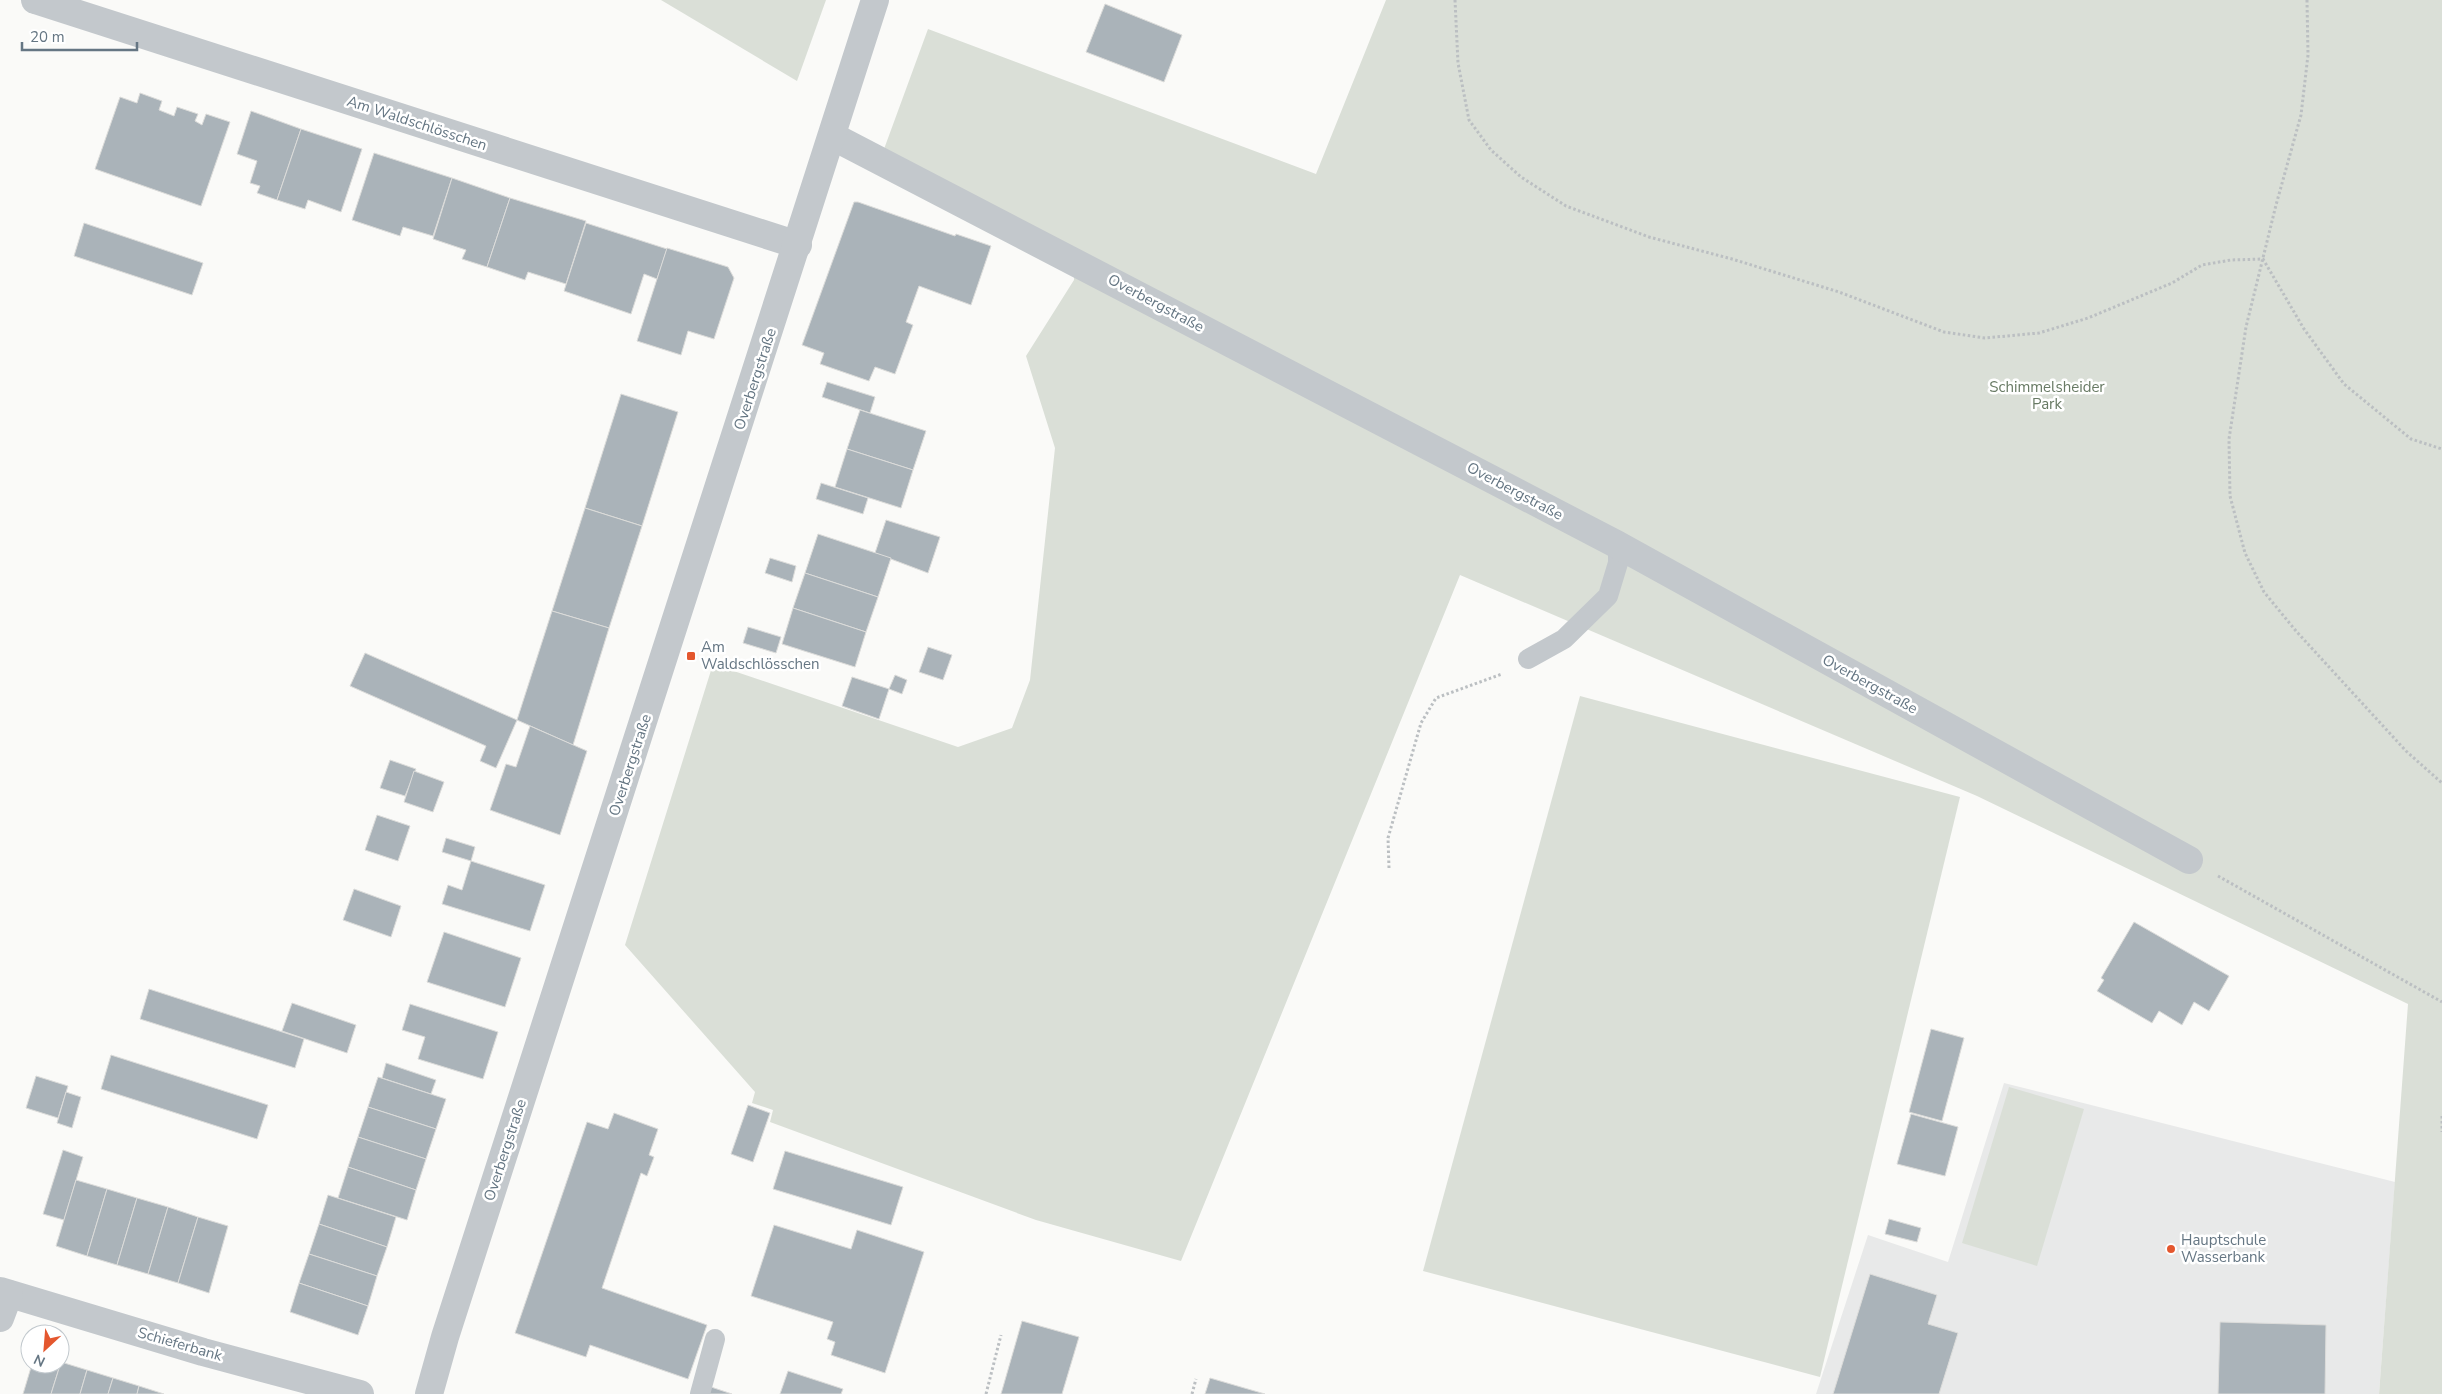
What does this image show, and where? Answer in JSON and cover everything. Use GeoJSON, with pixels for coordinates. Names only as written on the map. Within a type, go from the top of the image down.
{"type":"FeatureCollection","features":[{"type":"Feature","properties":{"kind":"street","name":"Am Waldschlösschen"},"geometry":{"type":"LineString","coordinates":[[35,0],[798,245]]}},
{"type":"Feature","properties":{"kind":"street","name":"Overbergstraße"},"geometry":{"type":"LineString","coordinates":[[429,1394],[445,1337],[798,245],[875,0]]}},
{"type":"Feature","properties":{"kind":"street","name":"Overbergstraße"},"geometry":{"type":"LineString","coordinates":[[832,136],[1618,545],[2189,860]]}},
{"type":"Feature","properties":{"kind":"street","name":"Schieferbank"},"geometry":{"type":"LineString","coordinates":[[3,1301],[360,1394]]}},
{"type":"Feature","properties":{"kind":"lane"},"geometry":{"type":"LineString","coordinates":[[1528,659],[1564,639],[1608,596],[1618,563],[1618,545]]}},
{"type":"Feature","properties":{"kind":"lane"},"geometry":{"type":"LineString","coordinates":[[700,1394],[715,1339]]}},
{"type":"Feature","properties":{"kind":"path"},"geometry":{"type":"LineString","coordinates":[[1455,0],[1458,63],[1469,120],[1491,150],[1521,177],[1566,206],[1640,234],[1839,292],[1944,332],[1985,338],[2039,333],[2088,318],[2172,283],[2202,265],[2231,260],[2263,260]]}},
{"type":"Feature","properties":{"kind":"path"},"geometry":{"type":"LineString","coordinates":[[2307,0],[2308,55],[2301,116],[2246,327],[2229,439],[2230,496],[2245,552],[2264,592],[2296,631],[2406,751],[2442,782]]}},
{"type":"Feature","properties":{"kind":"path"},"geometry":{"type":"LineString","coordinates":[[2263,260],[2304,329],[2344,384],[2411,439],[2442,449]]}},
{"type":"Feature","properties":{"kind":"path"},"geometry":{"type":"LineString","coordinates":[[1389,868],[1388,838],[1420,723],[1436,698],[1495,678],[1528,659]]}},
{"type":"Feature","properties":{"kind":"path"},"geometry":{"type":"LineString","coordinates":[[2189,860],[2442,1002]]}},
{"type":"Feature","properties":{"kind":"path"},"geometry":{"type":"LineString","coordinates":[[2442,1116],[2442,1132]]}},
{"type":"Feature","properties":{"kind":"path"},"geometry":{"type":"LineString","coordinates":[[986,1394],[1001,1335]]}},
{"type":"Feature","properties":{"kind":"path"},"geometry":{"type":"LineString","coordinates":[[1192,1394],[1196,1379]]}},
{"type":"Feature","properties":{"kind":"shaded area","name":"Hauptschule Wasserbank"},"geometry":{"type":"Polygon","coordinates":[[[2004,1083],[2395,1182],[2379,1394],[1816,1394],[1868,1235],[1948,1262],[2004,1083]]]}},
{"type":"Feature","properties":{"kind":"green space"},"geometry":{"type":"Polygon","coordinates":[[[661,0],[826,0],[797,81],[661,0]]]}},
{"type":"Feature","properties":{"kind":"green space","name":"Schimmelsheider Park"},"geometry":{"type":"Polygon","coordinates":[[[1386,0],[2442,0],[2442,1394],[2379,1394],[2408,1004],[1977,796],[1460,575],[1181,1261],[1036,1220],[770,1122],[773,1110],[752,1103],[755,1092],[625,945],[713,664],[958,747],[1012,728],[1030,680],[1055,448],[1026,356],[1074,280],[1074,259],[880,160],[928,29],[1316,174],[1386,0]]]}},
{"type":"Feature","properties":{"kind":"green space"},"geometry":{"type":"Polygon","coordinates":[[[1580,696],[1960,797],[1820,1377],[1423,1271],[1580,696]]]}},
{"type":"Feature","properties":{"kind":"green space"},"geometry":{"type":"Polygon","coordinates":[[[2009,1087],[2084,1109],[2037,1266],[1962,1243],[2009,1087]]]}},
{"type":"Feature","properties":{"kind":"building"},"geometry":{"type":"Polygon","coordinates":[[[1105,4],[1182,35],[1164,82],[1086,52],[1105,4]]]}},
{"type":"Feature","properties":{"kind":"building"},"geometry":{"type":"Polygon","coordinates":[[[140,93],[162,101],[159,110],[174,116],[177,107],[198,114],[195,121],[202,125],[206,114],[230,122],[201,206],[95,169],[120,97],[137,103],[140,93]]]}},
{"type":"Feature","properties":{"kind":"building"},"geometry":{"type":"Polygon","coordinates":[[[251,111],[301,129],[277,200],[257,193],[260,186],[250,183],[257,161],[237,154],[251,111]]]}},
{"type":"Feature","properties":{"kind":"building"},"geometry":{"type":"Polygon","coordinates":[[[301,129],[362,149],[341,212],[308,200],[305,209],[277,200],[301,129]]]}},
{"type":"Feature","properties":{"kind":"building"},"geometry":{"type":"Polygon","coordinates":[[[374,153],[452,178],[433,236],[403,227],[400,236],[352,220],[374,153]]]}},
{"type":"Feature","properties":{"kind":"building"},"geometry":{"type":"Polygon","coordinates":[[[452,178],[510,198],[487,267],[462,259],[466,250],[433,239],[452,178]]]}},
{"type":"Feature","properties":{"kind":"building"},"geometry":{"type":"Polygon","coordinates":[[[510,198],[586,221],[566,284],[528,272],[525,280],[487,267],[510,198]]]}},
{"type":"Feature","properties":{"kind":"building"},"geometry":{"type":"Polygon","coordinates":[[[854,202],[991,246],[971,305],[919,286],[906,322],[913,325],[895,374],[875,367],[869,381],[820,364],[824,353],[802,345],[854,202]]]}},
{"type":"Feature","properties":{"kind":"building"},"geometry":{"type":"Polygon","coordinates":[[[84,223],[203,263],[192,295],[74,256],[84,223]]]}},
{"type":"Feature","properties":{"kind":"building"},"geometry":{"type":"Polygon","coordinates":[[[586,223],[667,249],[657,279],[644,274],[631,314],[564,291],[586,223]]]}},
{"type":"Feature","properties":{"kind":"building"},"geometry":{"type":"Polygon","coordinates":[[[667,248],[728,267],[734,278],[714,339],[688,331],[681,355],[637,341],[667,248]]]}},
{"type":"Feature","properties":{"kind":"building"},"geometry":{"type":"Polygon","coordinates":[[[827,382],[875,397],[870,413],[822,397],[827,382]]]}},
{"type":"Feature","properties":{"kind":"building"},"geometry":{"type":"Polygon","coordinates":[[[621,394],[678,412],[642,526],[585,508],[621,394]]]}},
{"type":"Feature","properties":{"kind":"building"},"geometry":{"type":"Polygon","coordinates":[[[860,410],[926,431],[913,470],[847,449],[860,410]]]}},
{"type":"Feature","properties":{"kind":"building"},"geometry":{"type":"Polygon","coordinates":[[[847,449],[913,470],[901,508],[835,487],[847,449]]]}},
{"type":"Feature","properties":{"kind":"building"},"geometry":{"type":"Polygon","coordinates":[[[821,483],[868,498],[863,514],[816,499],[821,483]]]}},
{"type":"Feature","properties":{"kind":"building"},"geometry":{"type":"Polygon","coordinates":[[[585,508],[642,526],[609,628],[552,611],[585,508]]]}},
{"type":"Feature","properties":{"kind":"building"},"geometry":{"type":"Polygon","coordinates":[[[886,520],[940,537],[928,573],[875,553],[886,520]]]}},
{"type":"Feature","properties":{"kind":"building"},"geometry":{"type":"Polygon","coordinates":[[[818,534],[891,558],[878,597],[805,573],[818,534]]]}},
{"type":"Feature","properties":{"kind":"building"},"geometry":{"type":"Polygon","coordinates":[[[770,558],[796,566],[792,582],[765,573],[770,558]]]}},
{"type":"Feature","properties":{"kind":"building"},"geometry":{"type":"Polygon","coordinates":[[[805,573],[878,597],[866,632],[793,608],[805,573]]]}},
{"type":"Feature","properties":{"kind":"building"},"geometry":{"type":"Polygon","coordinates":[[[793,608],[866,632],[855,667],[782,644],[793,608]]]}},
{"type":"Feature","properties":{"kind":"building"},"geometry":{"type":"Polygon","coordinates":[[[552,611],[609,628],[573,745],[517,720],[552,611]]]}},
{"type":"Feature","properties":{"kind":"building"},"geometry":{"type":"Polygon","coordinates":[[[748,627],[781,637],[776,653],[743,643],[748,627]]]}},
{"type":"Feature","properties":{"kind":"building"},"geometry":{"type":"Polygon","coordinates":[[[928,647],[952,655],[943,680],[919,672],[928,647]]]}},
{"type":"Feature","properties":{"kind":"building"},"geometry":{"type":"Polygon","coordinates":[[[365,653],[517,720],[496,768],[480,761],[486,746],[350,686],[365,653]]]}},
{"type":"Feature","properties":{"kind":"building"},"geometry":{"type":"Polygon","coordinates":[[[895,675],[907,680],[902,694],[889,689],[895,675]]]}},
{"type":"Feature","properties":{"kind":"building"},"geometry":{"type":"Polygon","coordinates":[[[852,677],[889,689],[879,719],[842,706],[852,677]]]}},
{"type":"Feature","properties":{"kind":"building"},"geometry":{"type":"Polygon","coordinates":[[[530,726],[587,751],[560,835],[490,810],[506,764],[516,767],[530,726]]]}},
{"type":"Feature","properties":{"kind":"building"},"geometry":{"type":"Polygon","coordinates":[[[390,760],[416,769],[405,796],[380,788],[390,760]]]}},
{"type":"Feature","properties":{"kind":"building"},"geometry":{"type":"Polygon","coordinates":[[[414,771],[444,782],[433,812],[404,802],[414,771]]]}},
{"type":"Feature","properties":{"kind":"building"},"geometry":{"type":"Polygon","coordinates":[[[377,815],[410,826],[398,861],[365,850],[377,815]]]}},
{"type":"Feature","properties":{"kind":"building"},"geometry":{"type":"Polygon","coordinates":[[[446,838],[475,847],[471,861],[442,852],[446,838]]]}},
{"type":"Feature","properties":{"kind":"building"},"geometry":{"type":"Polygon","coordinates":[[[471,861],[545,885],[530,931],[442,904],[448,885],[462,890],[471,861]]]}},
{"type":"Feature","properties":{"kind":"building"},"geometry":{"type":"Polygon","coordinates":[[[354,889],[401,906],[391,937],[343,920],[354,889]]]}},
{"type":"Feature","properties":{"kind":"building"},"geometry":{"type":"Polygon","coordinates":[[[2134,922],[2229,976],[2209,1011],[2194,1002],[2182,1025],[2159,1011],[2152,1023],[2097,991],[2104,980],[2101,978],[2134,922]]]}},
{"type":"Feature","properties":{"kind":"building"},"geometry":{"type":"Polygon","coordinates":[[[444,932],[521,958],[505,1007],[427,982],[444,932]]]}},
{"type":"Feature","properties":{"kind":"building"},"geometry":{"type":"Polygon","coordinates":[[[149,989],[304,1039],[295,1068],[140,1019],[149,989]]]}},
{"type":"Feature","properties":{"kind":"building"},"geometry":{"type":"Polygon","coordinates":[[[292,1003],[356,1025],[347,1053],[282,1031],[292,1003]]]}},
{"type":"Feature","properties":{"kind":"building"},"geometry":{"type":"Polygon","coordinates":[[[410,1004],[498,1032],[483,1079],[418,1059],[425,1037],[402,1030],[410,1004]]]}},
{"type":"Feature","properties":{"kind":"building"},"geometry":{"type":"Polygon","coordinates":[[[1931,1029],[1964,1038],[1942,1121],[1909,1112],[1931,1029]]]}},
{"type":"Feature","properties":{"kind":"building"},"geometry":{"type":"Polygon","coordinates":[[[111,1055],[268,1105],[257,1139],[101,1089],[111,1055]]]}},
{"type":"Feature","properties":{"kind":"building"},"geometry":{"type":"Polygon","coordinates":[[[386,1063],[436,1080],[431,1094],[382,1078],[386,1063]]]}},
{"type":"Feature","properties":{"kind":"building"},"geometry":{"type":"Polygon","coordinates":[[[36,1076],[68,1086],[58,1118],[26,1108],[36,1076]]]}},
{"type":"Feature","properties":{"kind":"building"},"geometry":{"type":"Polygon","coordinates":[[[378,1077],[446,1099],[436,1129],[368,1107],[378,1077]]]}},
{"type":"Feature","properties":{"kind":"building"},"geometry":{"type":"Polygon","coordinates":[[[66,1092],[81,1097],[72,1128],[57,1123],[66,1092]]]}},
{"type":"Feature","properties":{"kind":"building"},"geometry":{"type":"Polygon","coordinates":[[[748,1105],[770,1113],[753,1162],[731,1154],[748,1105]]]}},
{"type":"Feature","properties":{"kind":"building"},"geometry":{"type":"Polygon","coordinates":[[[368,1107],[436,1129],[426,1159],[358,1137],[368,1107]]]}},
{"type":"Feature","properties":{"kind":"building"},"geometry":{"type":"Polygon","coordinates":[[[614,1113],[658,1129],[649,1155],[654,1157],[647,1176],[641,1173],[602,1288],[707,1325],[688,1379],[590,1345],[586,1357],[515,1333],[587,1122],[608,1129],[614,1113]]]}},
{"type":"Feature","properties":{"kind":"building"},"geometry":{"type":"Polygon","coordinates":[[[1911,1114],[1958,1127],[1945,1176],[1897,1164],[1911,1114]]]}},
{"type":"Feature","properties":{"kind":"building"},"geometry":{"type":"Polygon","coordinates":[[[358,1137],[426,1159],[416,1190],[348,1167],[358,1137]]]}},
{"type":"Feature","properties":{"kind":"building"},"geometry":{"type":"Polygon","coordinates":[[[63,1150],[83,1157],[64,1220],[43,1214],[63,1150]]]}},
{"type":"Feature","properties":{"kind":"building"},"geometry":{"type":"Polygon","coordinates":[[[785,1151],[903,1187],[891,1225],[773,1189],[785,1151]]]}},
{"type":"Feature","properties":{"kind":"building"},"geometry":{"type":"Polygon","coordinates":[[[348,1167],[416,1190],[407,1220],[338,1198],[348,1167]]]}},
{"type":"Feature","properties":{"kind":"building"},"geometry":{"type":"Polygon","coordinates":[[[76,1180],[107,1189],[87,1256],[56,1246],[76,1180]]]}},
{"type":"Feature","properties":{"kind":"building"},"geometry":{"type":"Polygon","coordinates":[[[107,1189],[137,1198],[117,1265],[87,1256],[107,1189]]]}},
{"type":"Feature","properties":{"kind":"building"},"geometry":{"type":"Polygon","coordinates":[[[328,1195],[396,1217],[387,1247],[319,1224],[328,1195]]]}},
{"type":"Feature","properties":{"kind":"building"},"geometry":{"type":"Polygon","coordinates":[[[137,1198],[168,1207],[148,1274],[117,1265],[137,1198]]]}},
{"type":"Feature","properties":{"kind":"building"},"geometry":{"type":"Polygon","coordinates":[[[168,1207],[198,1217],[178,1283],[148,1274],[168,1207]]]}},
{"type":"Feature","properties":{"kind":"building"},"geometry":{"type":"Polygon","coordinates":[[[198,1217],[228,1226],[209,1293],[178,1283],[198,1217]]]}},
{"type":"Feature","properties":{"kind":"building"},"geometry":{"type":"Polygon","coordinates":[[[1889,1219],[1921,1228],[1917,1242],[1885,1234],[1889,1219]]]}},
{"type":"Feature","properties":{"kind":"building"},"geometry":{"type":"Polygon","coordinates":[[[319,1224],[387,1247],[377,1276],[309,1254],[319,1224]]]}},
{"type":"Feature","properties":{"kind":"building"},"geometry":{"type":"Polygon","coordinates":[[[774,1225],[851,1249],[857,1230],[924,1252],[885,1373],[831,1355],[835,1342],[827,1339],[833,1322],[751,1296],[774,1225]]]}},
{"type":"Feature","properties":{"kind":"building"},"geometry":{"type":"Polygon","coordinates":[[[309,1254],[377,1276],[368,1306],[299,1283],[309,1254]]]}},
{"type":"Feature","properties":{"kind":"building"},"geometry":{"type":"Polygon","coordinates":[[[1870,1274],[1937,1295],[1928,1324],[1958,1333],[1939,1394],[1833,1394],[1870,1274]]]}},
{"type":"Feature","properties":{"kind":"building"},"geometry":{"type":"Polygon","coordinates":[[[299,1283],[368,1306],[358,1335],[290,1312],[299,1283]]]}},
{"type":"Feature","properties":{"kind":"building"},"geometry":{"type":"Polygon","coordinates":[[[1022,1321],[1079,1337],[1062,1394],[1001,1394],[1022,1321]]]}},
{"type":"Feature","properties":{"kind":"building"},"geometry":{"type":"Polygon","coordinates":[[[2220,1322],[2326,1325],[2325,1394],[2218,1394],[2220,1322]]]}},
{"type":"Feature","properties":{"kind":"building"},"geometry":{"type":"Polygon","coordinates":[[[70,1365],[87,1370],[80,1394],[51,1394],[57,1374],[70,1374],[70,1365]]]}},
{"type":"Feature","properties":{"kind":"building"},"geometry":{"type":"Polygon","coordinates":[[[87,1370],[113,1378],[108,1394],[80,1394],[87,1370]]]}},
{"type":"Feature","properties":{"kind":"building"},"geometry":{"type":"Polygon","coordinates":[[[788,1371],[843,1389],[841,1394],[780,1394],[788,1371]]]}},
{"type":"Feature","properties":{"kind":"building"},"geometry":{"type":"Polygon","coordinates":[[[29,1374],[57,1374],[51,1394],[23,1394],[29,1374]]]}},
{"type":"Feature","properties":{"kind":"building"},"geometry":{"type":"Polygon","coordinates":[[[113,1378],[139,1386],[137,1394],[108,1394],[113,1378]]]}},
{"type":"Feature","properties":{"kind":"building"},"geometry":{"type":"Polygon","coordinates":[[[1210,1378],[1265,1394],[1205,1394],[1210,1378]]]}},
{"type":"Feature","properties":{"kind":"building"},"geometry":{"type":"Polygon","coordinates":[[[139,1386],[164,1394],[137,1394],[139,1386]]]}},
{"type":"Feature","properties":{"kind":"building"},"geometry":{"type":"Polygon","coordinates":[[[711,1387],[732,1394],[709,1394],[711,1387]]]}},
{"type":"Feature","properties":{"kind":"place","name":"Am Waldschlösschen"},"geometry":{"type":"Point","coordinates":[691,656]}},
{"type":"Feature","properties":{"kind":"place","name":"Hauptschule Wasserbank"},"geometry":{"type":"Point","coordinates":[2171,1249]}}]}
